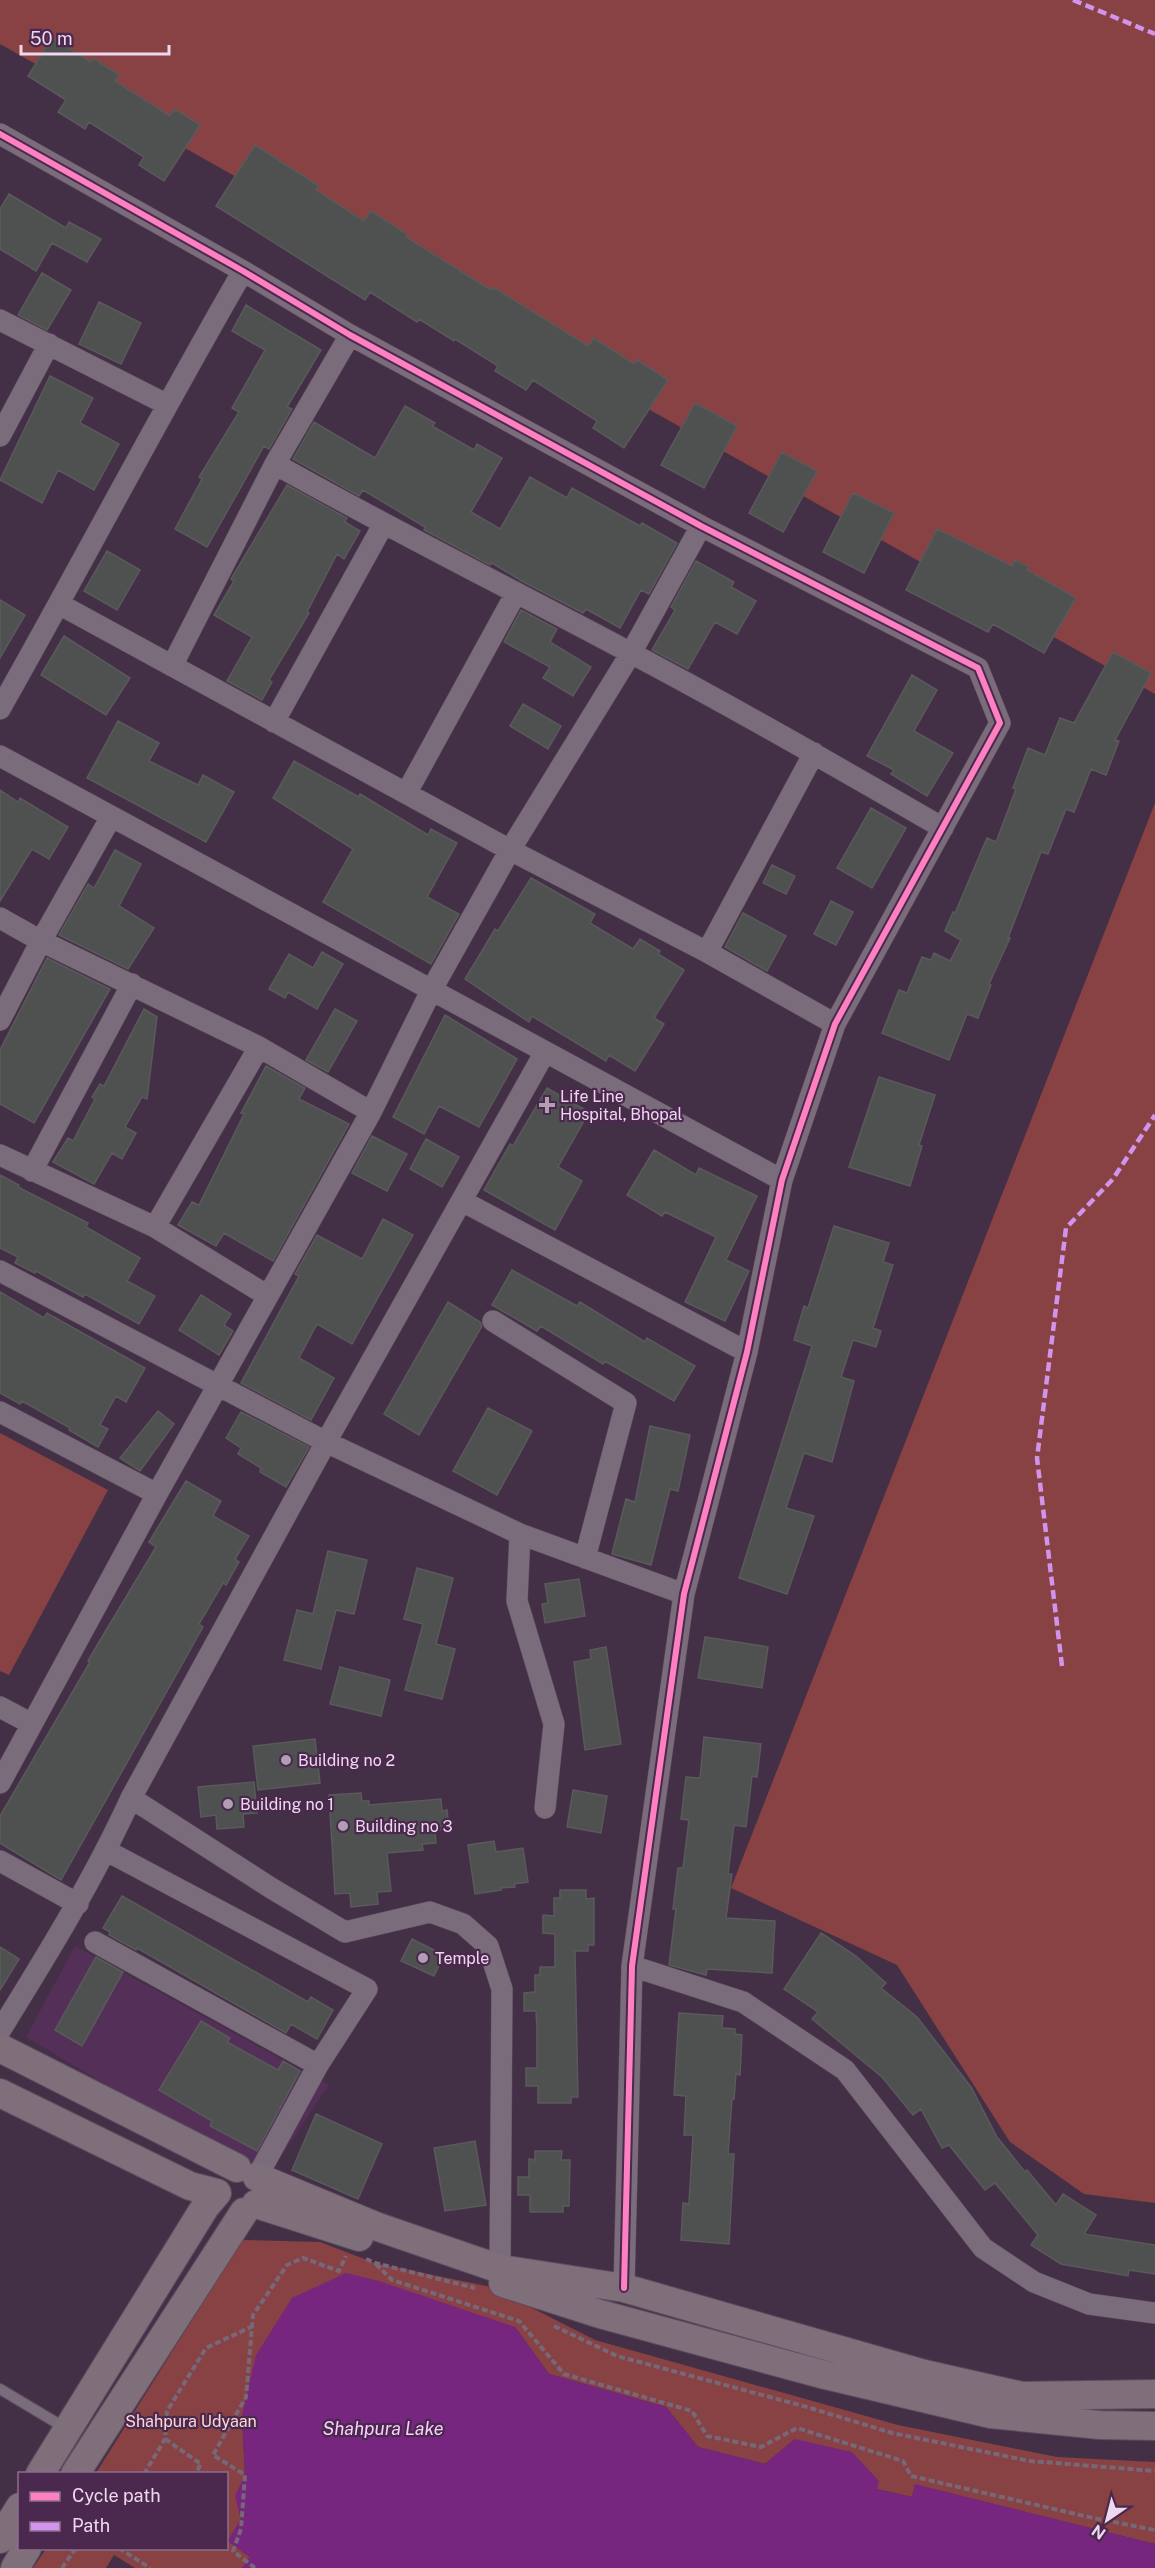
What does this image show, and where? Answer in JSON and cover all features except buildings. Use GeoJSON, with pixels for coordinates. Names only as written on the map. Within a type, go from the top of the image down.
{"type":"FeatureCollection","features":[{"type":"Feature","properties":{"kind":"street"},"geometry":{"type":"LineString","coordinates":[[0,134],[243,271],[350,335],[701,526],[978,668],[1000,723],[836,1024],[782,1180],[747,1352],[684,1594],[632,1966],[624,2289]]}},
{"type":"Feature","properties":{"kind":"street"},"geometry":{"type":"LineString","coordinates":[[0,709],[166,404],[243,271]]}},
{"type":"Feature","properties":{"kind":"street"},"geometry":{"type":"LineString","coordinates":[[0,320],[166,404]]}},
{"type":"Feature","properties":{"kind":"street"},"geometry":{"type":"LineString","coordinates":[[172,666],[275,464],[350,335]]}},
{"type":"Feature","properties":{"kind":"street"},"geometry":{"type":"LineString","coordinates":[[0,436],[49,344]]}},
{"type":"Feature","properties":{"kind":"street"},"geometry":{"type":"LineString","coordinates":[[275,464],[383,525],[631,653],[813,753],[943,828]]}},
{"type":"Feature","properties":{"kind":"street"},"geometry":{"type":"LineString","coordinates":[[274,722],[383,525]]}},
{"type":"Feature","properties":{"kind":"street"},"geometry":{"type":"LineString","coordinates":[[0,1782],[157,1494],[371,1112],[432,989],[510,850],[631,653],[701,526]]}},
{"type":"Feature","properties":{"kind":"street"},"geometry":{"type":"LineString","coordinates":[[406,792],[516,593]]}},
{"type":"Feature","properties":{"kind":"street"},"geometry":{"type":"LineString","coordinates":[[59,604],[510,850],[707,952],[836,1024]]}},
{"type":"Feature","properties":{"kind":"street"},"geometry":{"type":"LineString","coordinates":[[707,952],[813,753]]}},
{"type":"Feature","properties":{"kind":"street"},"geometry":{"type":"LineString","coordinates":[[0,756],[782,1180]]}},
{"type":"Feature","properties":{"kind":"street"},"geometry":{"type":"LineString","coordinates":[[0,1020],[41,941],[111,817]]}},
{"type":"Feature","properties":{"kind":"street"},"geometry":{"type":"LineString","coordinates":[[0,918],[41,941],[259,1047],[371,1112]]}},
{"type":"Feature","properties":{"kind":"street"},"geometry":{"type":"LineString","coordinates":[[32,1171],[132,984]]}},
{"type":"Feature","properties":{"kind":"street"},"geometry":{"type":"LineString","coordinates":[[155,1227],[259,1047]]}},
{"type":"Feature","properties":{"kind":"street"},"geometry":{"type":"LineString","coordinates":[[0,2031],[78,1904],[107,1851],[131,1798],[326,1442],[545,1052]]}},
{"type":"Feature","properties":{"kind":"street"},"geometry":{"type":"LineString","coordinates":[[0,1155],[155,1227],[268,1296]]}},
{"type":"Feature","properties":{"kind":"street"},"geometry":{"type":"LineString","coordinates":[[462,1201],[747,1352]]}},
{"type":"Feature","properties":{"kind":"street"},"geometry":{"type":"LineString","coordinates":[[0,1271],[326,1442],[520,1534],[684,1594]]}},
{"type":"Feature","properties":{"kind":"street"},"geometry":{"type":"LineString","coordinates":[[493,1321],[626,1403],[585,1558]]}},
{"type":"Feature","properties":{"kind":"street"},"geometry":{"type":"LineString","coordinates":[[0,1412],[157,1494]]}},
{"type":"Feature","properties":{"kind":"street"},"geometry":{"type":"LineString","coordinates":[[520,1534],[518,1601],[554,1724],[545,1808]]}},
{"type":"Feature","properties":{"kind":"street"},"geometry":{"type":"LineString","coordinates":[[0,1707],[32,1724]]}},
{"type":"Feature","properties":{"kind":"street"},"geometry":{"type":"LineString","coordinates":[[131,1798],[271,1888],[345,1932],[430,1912],[463,1924],[488,1946],[502,1989],[500,2269]]}},
{"type":"Feature","properties":{"kind":"street"},"geometry":{"type":"LineString","coordinates":[[107,1851],[367,1989],[318,2065],[237,2213],[223,2206],[217,2193]]}},
{"type":"Feature","properties":{"kind":"street"},"geometry":{"type":"LineString","coordinates":[[0,1861],[78,1904]]}},
{"type":"Feature","properties":{"kind":"street"},"geometry":{"type":"LineString","coordinates":[[95,1942],[318,2065]]}},
{"type":"Feature","properties":{"kind":"street"},"geometry":{"type":"LineString","coordinates":[[632,1966],[743,2002],[845,2070],[983,2248],[1034,2282],[1089,2304],[1155,2313]]}},
{"type":"Feature","properties":{"kind":"street"},"geometry":{"type":"LineString","coordinates":[[0,2049],[249,2190],[600,2314],[825,2375],[990,2414],[1100,2425],[1155,2426]]}},
{"type":"Feature","properties":{"kind":"street"},"geometry":{"type":"LineString","coordinates":[[0,2093],[190,2186],[217,2193]]}},
{"type":"Feature","properties":{"kind":"street"},"geometry":{"type":"LineString","coordinates":[[249,2190],[378,2227],[500,2269],[624,2289],[924,2374],[1022,2396],[1155,2394]]}},
{"type":"Feature","properties":{"kind":"street"},"geometry":{"type":"LineString","coordinates":[[76,2472],[249,2190]]}},
{"type":"Feature","properties":{"kind":"street"},"geometry":{"type":"LineString","coordinates":[[41,2472],[205,2207],[217,2193]]}},
{"type":"Feature","properties":{"kind":"street"},"geometry":{"type":"LineString","coordinates":[[0,2539],[18,2510]]}},
{"type":"Feature","properties":{"kind":"street"},"geometry":{"type":"LineString","coordinates":[[15,2568],[26,2550]]}},
{"type":"Feature","properties":{"kind":"lane"},"geometry":{"type":"LineString","coordinates":[[0,2389],[67,2430]]}},
{"type":"Feature","properties":{"kind":"path"},"geometry":{"type":"LineString","coordinates":[[255,2568],[233,2551],[241,2529],[245,2475],[213,2455],[246,2397],[251,2327],[254,2315],[287,2265],[303,2258],[339,2271],[348,2251]]}},
{"type":"Feature","properties":{"kind":"path"},"geometry":{"type":"LineString","coordinates":[[357,2255],[375,2264],[479,2289]]}},
{"type":"Feature","properties":{"kind":"path"},"geometry":{"type":"LineString","coordinates":[[375,2264],[392,2280],[519,2322],[564,2374],[692,2411],[707,2436],[761,2447],[797,2428],[903,2461],[910,2476],[1155,2530]]}},
{"type":"Feature","properties":{"kind":"path"},"geometry":{"type":"LineString","coordinates":[[549,2323],[617,2356],[807,2407],[892,2433],[1030,2461],[1155,2471]]}},
{"type":"Feature","properties":{"kind":"path"},"geometry":{"type":"LineString","coordinates":[[145,2472],[165,2439],[167,2410],[206,2348],[251,2327]]}},
{"type":"Feature","properties":{"kind":"path"},"geometry":{"type":"LineString","coordinates":[[165,2439],[201,2464],[196,2472]]}},
{"type":"Feature","properties":{"kind":"path"},"geometry":{"type":"LineString","coordinates":[[62,2568],[75,2550]]}},
{"type":"Feature","properties":{"kind":"path"},"geometry":{"type":"LineString","coordinates":[[122,2550],[150,2568]]}},
{"type":"Feature","properties":{"kind":"shaded area"},"geometry":{"type":"Polygon","coordinates":[[[75,1946],[329,2085],[266,2179],[26,2037],[75,1946]]]}},
{"type":"Feature","properties":{"kind":"green space"},"geometry":{"type":"Polygon","coordinates":[[[0,0],[1155,0],[1155,694],[0,44],[0,0]]]}},
{"type":"Feature","properties":{"kind":"green space"},"geometry":{"type":"Polygon","coordinates":[[[1155,803],[1155,2203],[1084,2194],[1010,2142],[897,1965],[731,1888],[1155,803]]]}},
{"type":"Feature","properties":{"kind":"green space"},"geometry":{"type":"Polygon","coordinates":[[[0,1433],[108,1490],[9,1675],[0,1671],[0,1433]]]}},
{"type":"Feature","properties":{"kind":"green space","name":"Shahpura Udyaan"},"geometry":{"type":"Polygon","coordinates":[[[242,2240],[320,2242],[375,2263],[491,2287],[595,2340],[898,2425],[1057,2457],[1155,2462],[1155,2544],[915,2485],[912,2497],[876,2489],[795,2439],[765,2464],[698,2447],[666,2407],[549,2374],[515,2327],[242,2415],[245,2475],[236,2496],[241,2519],[228,2541],[228,2472],[97,2472],[242,2240]]]}},
{"type":"Feature","properties":{"kind":"green space","name":"Shahpura Udyaan"},"geometry":{"type":"Polygon","coordinates":[[[228,2541],[250,2557],[242,2568],[135,2568],[114,2555],[106,2568],[33,2568],[45,2550],[228,2550],[228,2541]]]}},
{"type":"Feature","properties":{"kind":"water","name":"Shahpura Lake"},"geometry":{"type":"Polygon","coordinates":[[[346,2273],[379,2281],[515,2327],[549,2374],[666,2407],[698,2447],[765,2464],[795,2439],[852,2452],[879,2481],[877,2489],[912,2497],[915,2484],[1155,2544],[1155,2568],[242,2568],[250,2557],[228,2541],[241,2519],[235,2496],[245,2475],[242,2415],[256,2355],[292,2298],[346,2273]]]}},
{"type":"Feature","properties":{"kind":"marked path"},"geometry":{"type":"LineString","coordinates":[[1073,0],[1155,34]]}},
{"type":"Feature","properties":{"kind":"marked path"},"geometry":{"type":"LineString","coordinates":[[1062,1666],[1037,1458],[1066,1228],[1113,1179],[1155,1115]]}},
{"type":"Feature","properties":{"kind":"cycle path"},"geometry":{"type":"LineString","coordinates":[[0,134],[243,271],[350,335],[701,526],[978,668],[1000,723],[835,1024],[782,1180],[747,1352],[684,1594],[632,1966],[624,2288]]}},
{"type":"Feature","properties":{"kind":"place","name":"Life Line Hospital, Bhopal"},"geometry":{"type":"Point","coordinates":[547,1105]}},
{"type":"Feature","properties":{"kind":"place","name":"Building no 2"},"geometry":{"type":"Point","coordinates":[286,1760]}},
{"type":"Feature","properties":{"kind":"place","name":"Building no 1"},"geometry":{"type":"Point","coordinates":[228,1804]}},
{"type":"Feature","properties":{"kind":"place","name":"Building no 3"},"geometry":{"type":"Point","coordinates":[343,1826]}},
{"type":"Feature","properties":{"kind":"place","name":"Temple"},"geometry":{"type":"Point","coordinates":[423,1958]}}]}
